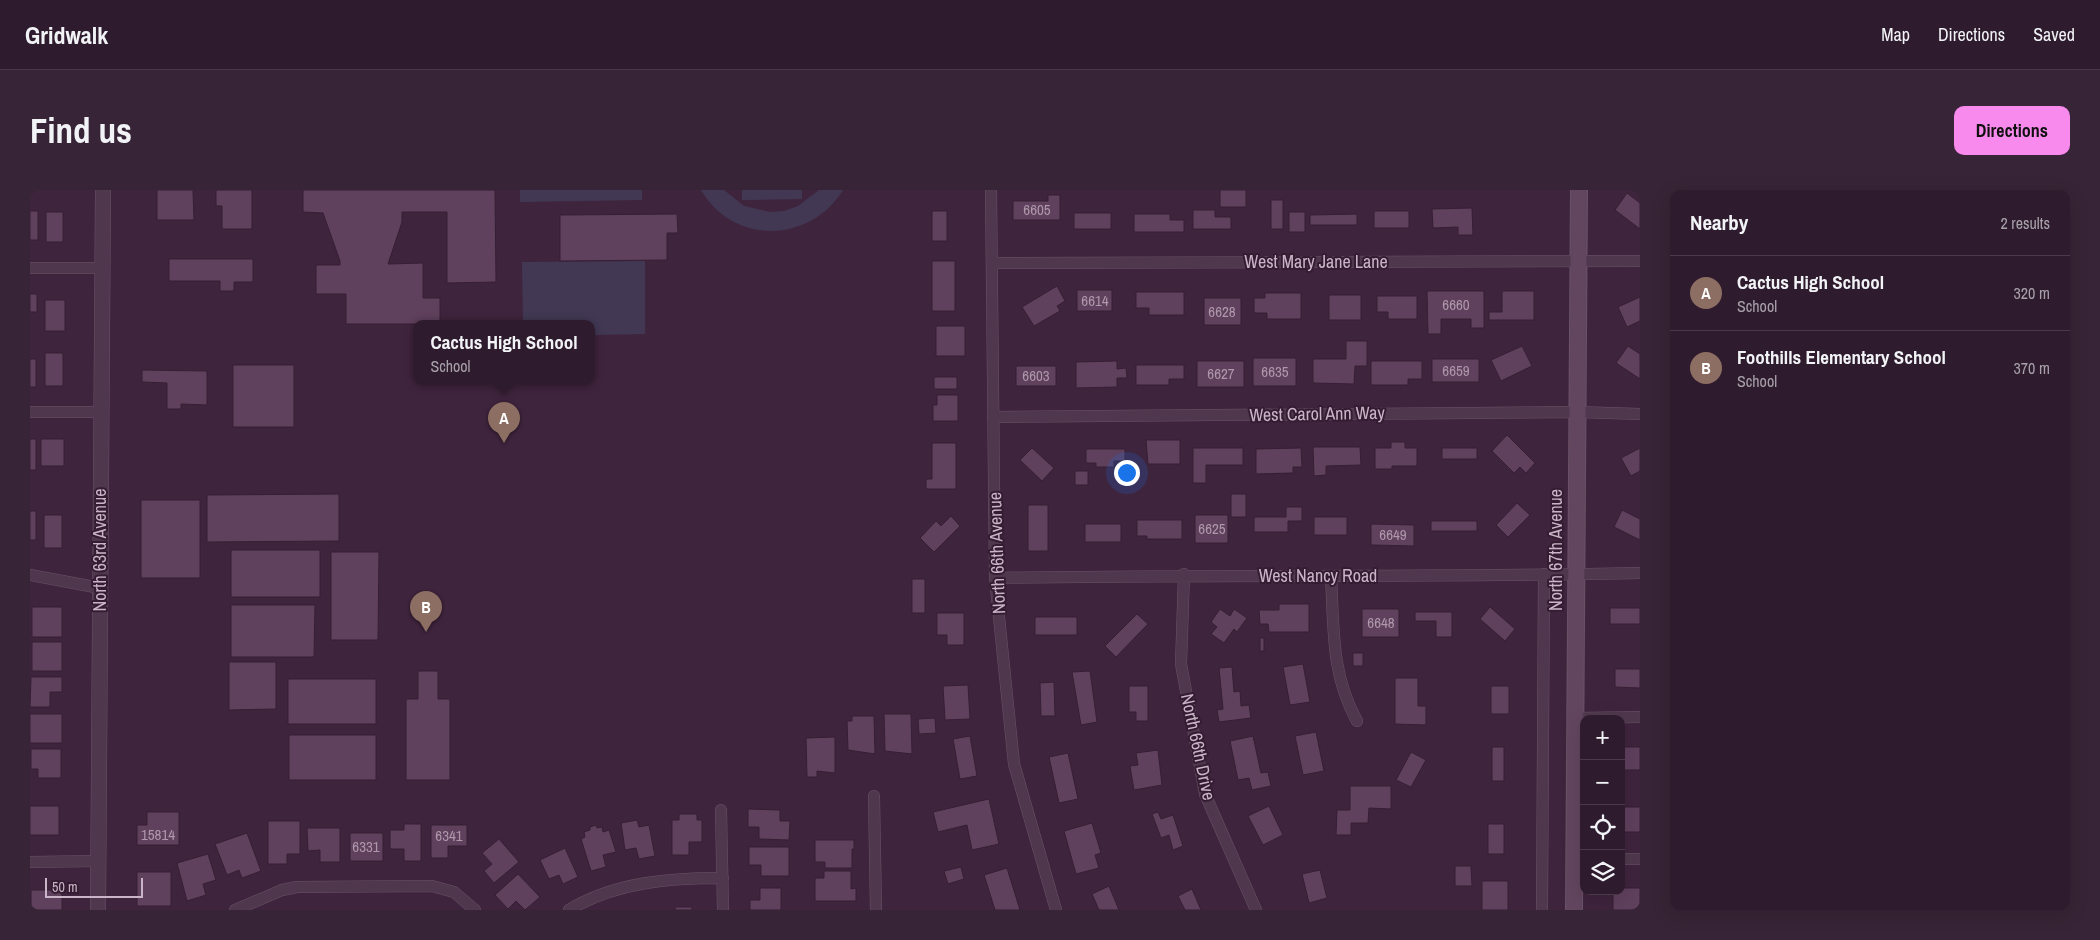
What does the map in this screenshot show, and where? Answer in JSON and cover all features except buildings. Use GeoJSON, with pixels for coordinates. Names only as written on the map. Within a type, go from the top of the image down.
{"type":"FeatureCollection","features":[{"type":"Feature","properties":{"kind":"main road","name":"North 67th Avenue"},"geometry":{"type":"LineString","coordinates":[[1574,910],[1579,860],[1575,718],[1579,190]]}},
{"type":"Feature","properties":{"kind":"street","name":"North 63rd Avenue"},"geometry":{"type":"LineString","coordinates":[[98,910],[103,190]]}},
{"type":"Feature","properties":{"kind":"street","name":"North 66th Avenue"},"geometry":{"type":"LineString","coordinates":[[991,190],[995,578],[1014,764],[1056,910]]}},
{"type":"Feature","properties":{"kind":"street","name":"West Mary Jane Lane"},"geometry":{"type":"LineString","coordinates":[[992,263],[1640,261]]}},
{"type":"Feature","properties":{"kind":"street"},"geometry":{"type":"LineString","coordinates":[[30,268],[102,268]]}},
{"type":"Feature","properties":{"kind":"street"},"geometry":{"type":"LineString","coordinates":[[30,412],[101,412]]}},
{"type":"Feature","properties":{"kind":"street","name":"West Carol Ann Way"},"geometry":{"type":"LineString","coordinates":[[994,417],[1577,412],[1640,414]]}},
{"type":"Feature","properties":{"kind":"street","name":"West Nancy Road"},"geometry":{"type":"LineString","coordinates":[[995,578],[1184,574],[1331,577],[1640,573]]}},
{"type":"Feature","properties":{"kind":"street","name":"North 66th Drive"},"geometry":{"type":"LineString","coordinates":[[1184,574],[1181,664],[1205,794],[1256,910]]}},
{"type":"Feature","properties":{"kind":"street","name":"North 67th Avenue"},"geometry":{"type":"LineString","coordinates":[[1542,910],[1544,574]]}},
{"type":"Feature","properties":{"kind":"street"},"geometry":{"type":"LineString","coordinates":[[30,575],[100,588]]}},
{"type":"Feature","properties":{"kind":"street"},"geometry":{"type":"LineString","coordinates":[[1331,577],[1338,674],[1345,699],[1357,721]]}},
{"type":"Feature","properties":{"kind":"street"},"geometry":{"type":"LineString","coordinates":[[1575,718],[1640,717]]}},
{"type":"Feature","properties":{"kind":"street"},"geometry":{"type":"LineString","coordinates":[[874,796],[876,910]]}},
{"type":"Feature","properties":{"kind":"street"},"geometry":{"type":"LineString","coordinates":[[721,810],[723,910]]}},
{"type":"Feature","properties":{"kind":"street"},"geometry":{"type":"LineString","coordinates":[[1625,859],[1640,859]]}},
{"type":"Feature","properties":{"kind":"street"},"geometry":{"type":"LineString","coordinates":[[30,862],[98,861]]}},
{"type":"Feature","properties":{"kind":"street"},"geometry":{"type":"LineString","coordinates":[[569,910],[627,886],[660,880],[723,878]]}},
{"type":"Feature","properties":{"kind":"street"},"geometry":{"type":"LineString","coordinates":[[235,910],[282,890],[297,887],[432,886],[454,892],[475,910]]}},
{"type":"Feature","properties":{"kind":"shaded area"},"geometry":{"type":"Polygon","coordinates":[[[520,190],[642,190],[642,200],[520,202],[520,190]]]}},
{"type":"Feature","properties":{"kind":"shaded area"},"geometry":{"type":"Polygon","coordinates":[[[701,190],[724,190],[744,206],[770,212],[784,211],[798,206],[819,190],[843,190],[829,208],[811,221],[792,228],[772,231],[751,228],[732,221],[715,208],[701,190]]]}},
{"type":"Feature","properties":{"kind":"shaded area"},"geometry":{"type":"Polygon","coordinates":[[[742,190],[802,190],[802,199],[742,200],[742,190]]]}},
{"type":"Feature","properties":{"kind":"shaded area"},"geometry":{"type":"Polygon","coordinates":[[[645,261],[645,334],[595,335],[595,320],[523,320],[522,262],[645,261]]]}},
{"type":"Feature","properties":{"kind":"place","name":"Cactus High School"},"geometry":{"type":"Point","coordinates":[504,443]}},
{"type":"Feature","properties":{"kind":"place","name":"Foothills Elementary School"},"geometry":{"type":"Point","coordinates":[426,632]}}]}
